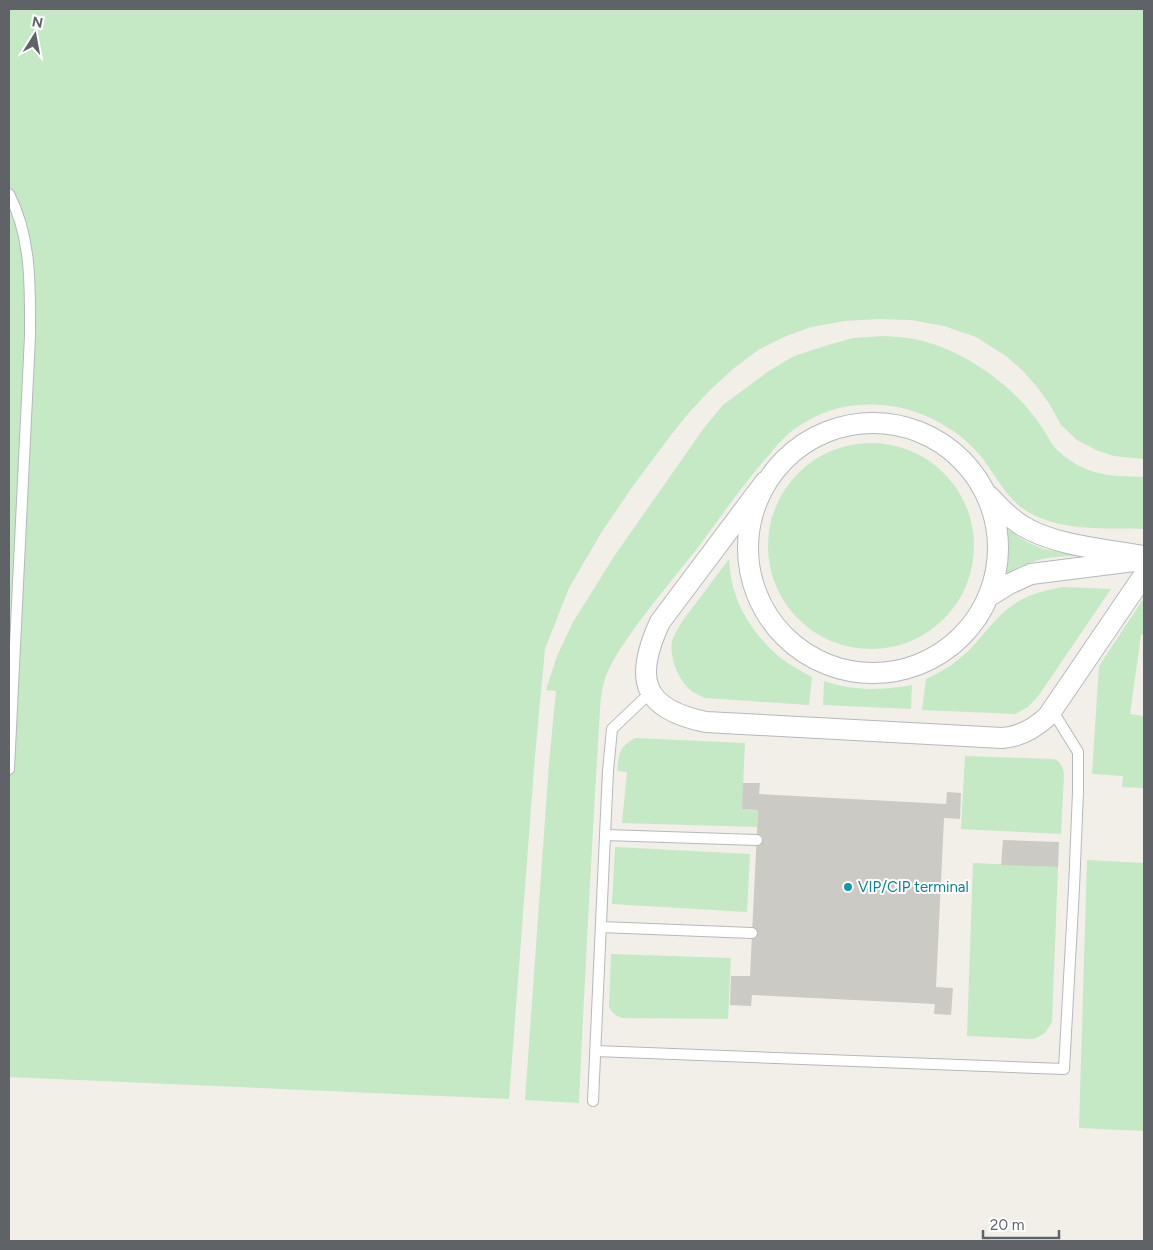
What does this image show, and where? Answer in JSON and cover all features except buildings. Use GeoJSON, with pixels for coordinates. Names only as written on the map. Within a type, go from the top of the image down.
{"type":"FeatureCollection","features":[{"type":"Feature","properties":{"kind":"street"},"geometry":{"type":"LineString","coordinates":[[765,482],[756,500],[747,538],[750,578],[766,614],[778,630],[808,656],[845,671],[889,673],[910,667],[930,660],[949,648],[965,634],[978,616],[988,597],[999,555],[998,533],[993,512],[985,492],[974,473],[959,457],[943,444],[923,433],[903,426],[863,423],[844,425],[825,432],[791,452],[777,467],[765,482],[660,622],[650,646],[646,663],[646,682],[650,693],[662,704],[677,713],[691,718],[706,722],[1009,738],[1024,733],[1042,721],[1052,710],[1144,575]]}},
{"type":"Feature","properties":{"kind":"street"},"geometry":{"type":"LineString","coordinates":[[985,492],[1010,517],[1021,525],[1042,535],[1065,542],[1144,558]]}},
{"type":"Feature","properties":{"kind":"street"},"geometry":{"type":"LineString","coordinates":[[988,597],[1009,584],[1031,574],[1144,558]]}},
{"type":"Feature","properties":{"kind":"lane"},"geometry":{"type":"LineString","coordinates":[[9,194],[21,222],[28,261],[30,291],[30,336],[9,769]]}},
{"type":"Feature","properties":{"kind":"lane"},"geometry":{"type":"LineString","coordinates":[[594,1101],[608,771],[612,729],[650,693]]}},
{"type":"Feature","properties":{"kind":"lane"},"geometry":{"type":"LineString","coordinates":[[595,1051],[1064,1069],[1074,888],[1078,752],[1052,710]]}},
{"type":"Feature","properties":{"kind":"lane"},"geometry":{"type":"LineString","coordinates":[[605,835],[757,840]]}},
{"type":"Feature","properties":{"kind":"lane"},"geometry":{"type":"LineString","coordinates":[[601,926],[752,933]]}},
{"type":"Feature","properties":{"kind":"green space"},"geometry":{"type":"Polygon","coordinates":[[[9,9],[1144,9],[1144,459],[1114,456],[1096,450],[1077,440],[1061,425],[1038,388],[1006,356],[976,337],[944,326],[911,320],[877,319],[845,321],[811,327],[784,337],[758,350],[709,391],[687,415],[633,486],[601,533],[569,588],[545,649],[509,1099],[9,1077],[9,9]]]}},
{"type":"Feature","properties":{"kind":"green space"},"geometry":{"type":"Polygon","coordinates":[[[884,336],[910,338],[928,342],[957,354],[984,370],[1009,389],[1022,402],[1056,449],[1083,468],[1117,476],[1144,477],[1144,529],[1081,527],[1065,525],[1035,516],[1016,503],[983,459],[965,440],[942,424],[917,412],[877,405],[839,408],[827,411],[804,422],[789,434],[736,495],[696,550],[643,616],[608,670],[602,691],[600,711],[579,1103],[525,1100],[549,763],[556,691],[546,690],[557,656],[573,622],[615,555],[704,428],[723,405],[769,371],[794,356],[853,338],[884,336]]]}},
{"type":"Feature","properties":{"kind":"green space"},"geometry":{"type":"Polygon","coordinates":[[[871,443],[891,445],[920,455],[944,473],[962,497],[972,526],[974,546],[972,566],[962,595],[944,619],[920,637],[891,647],[871,649],[851,647],[822,637],[798,619],[780,595],[770,566],[768,546],[770,526],[780,497],[798,473],[822,455],[851,445],[871,443]]]}},
{"type":"Feature","properties":{"kind":"green space"},"geometry":{"type":"Polygon","coordinates":[[[1008,530],[1025,541],[1043,549],[1081,556],[1041,560],[1023,565],[1003,575],[1008,553],[1008,530]]]}},
{"type":"Feature","properties":{"kind":"green space"},"geometry":{"type":"Polygon","coordinates":[[[729,559],[735,593],[751,626],[769,648],[793,666],[812,677],[809,705],[704,698],[688,688],[679,676],[672,655],[672,641],[681,623],[729,559]]]}},
{"type":"Feature","properties":{"kind":"green space"},"geometry":{"type":"Polygon","coordinates":[[[1064,587],[1111,589],[1039,695],[1028,707],[1015,714],[922,710],[926,679],[957,661],[1013,605],[1037,593],[1064,587]]]}},
{"type":"Feature","properties":{"kind":"green space"},"geometry":{"type":"Polygon","coordinates":[[[1144,599],[1144,633],[1141,635],[1130,714],[1144,716],[1144,788],[1122,787],[1123,776],[1092,774],[1099,666],[1144,599]]]}},
{"type":"Feature","properties":{"kind":"green space"},"geometry":{"type":"Polygon","coordinates":[[[824,681],[846,687],[867,689],[912,685],[911,709],[823,705],[824,681]]]}},
{"type":"Feature","properties":{"kind":"green space"},"geometry":{"type":"Polygon","coordinates":[[[635,738],[745,743],[742,809],[758,810],[757,827],[622,823],[627,772],[617,771],[618,760],[623,748],[635,738]]]}},
{"type":"Feature","properties":{"kind":"green space"},"geometry":{"type":"Polygon","coordinates":[[[965,756],[1054,759],[1058,762],[1064,774],[1061,834],[961,829],[965,756]]]}},
{"type":"Feature","properties":{"kind":"green space"},"geometry":{"type":"Polygon","coordinates":[[[615,847],[750,854],[747,912],[612,904],[615,847]]]}},
{"type":"Feature","properties":{"kind":"green space"},"geometry":{"type":"Polygon","coordinates":[[[1087,860],[1144,863],[1144,1131],[1079,1128],[1087,860]]]}},
{"type":"Feature","properties":{"kind":"green space"},"geometry":{"type":"Polygon","coordinates":[[[973,863],[1058,867],[1052,1021],[1045,1033],[1037,1038],[967,1036],[973,863]]]}},
{"type":"Feature","properties":{"kind":"green space"},"geometry":{"type":"Polygon","coordinates":[[[611,954],[731,958],[728,1019],[622,1018],[618,1016],[609,1007],[611,954]]]}},
{"type":"Feature","properties":{"kind":"place","name":"VIP/CIP terminal"},"geometry":{"type":"Point","coordinates":[848,887]}}]}
